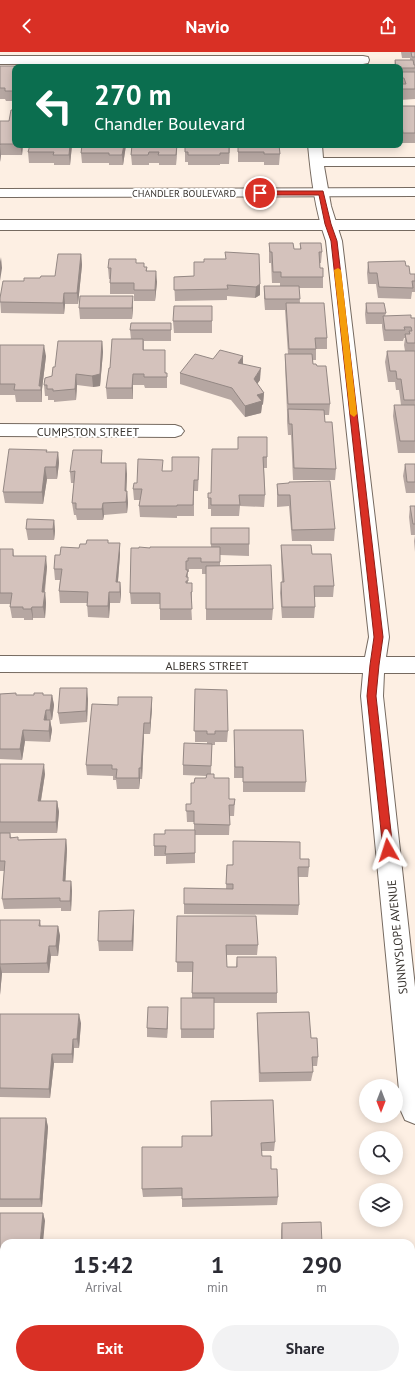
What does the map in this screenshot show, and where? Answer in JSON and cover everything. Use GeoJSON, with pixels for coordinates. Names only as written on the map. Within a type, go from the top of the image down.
{"type":"FeatureCollection","features":[{"type":"Feature","properties":{"kind":"street"},"geometry":{"type":"LineString","coordinates":[[0,60],[362,60]]}},
{"type":"Feature","properties":{"kind":"street","name":"SUNNYSLOPE AVENUE"},"geometry":{"type":"LineString","coordinates":[[315,148],[321,193],[328,224],[334,241],[379,637],[374,665],[372,696],[415,1112]]}},
{"type":"Feature","properties":{"kind":"street"},"geometry":{"type":"LineString","coordinates":[[316,162],[415,162]]}},
{"type":"Feature","properties":{"kind":"street","name":"CHANDLER BOULEVARD"},"geometry":{"type":"LineString","coordinates":[[0,193],[415,192]]}},
{"type":"Feature","properties":{"kind":"street"},"geometry":{"type":"LineString","coordinates":[[0,225],[415,225]]}},
{"type":"Feature","properties":{"kind":"street","name":"CUMPSTON STREET"},"geometry":{"type":"LineString","coordinates":[[0,430],[175,431]]}},
{"type":"Feature","properties":{"kind":"street","name":"ALBERS STREET"},"geometry":{"type":"LineString","coordinates":[[0,664],[415,665]]}},
{"type":"Feature","properties":{"kind":"building"},"geometry":{"type":"Polygon","coordinates":[[[411,52],[415,52],[415,57],[412,57],[411,52]]]}},
{"type":"Feature","properties":{"kind":"building"},"geometry":{"type":"Polygon","coordinates":[[[395,60],[413,60],[415,68],[403,68],[403,64],[396,64],[395,60]]]}},
{"type":"Feature","properties":{"kind":"building"},"geometry":{"type":"Polygon","coordinates":[[[0,66],[12,66],[12,91],[5,91],[5,88],[0,88],[0,66]]]}},
{"type":"Feature","properties":{"kind":"building"},"geometry":{"type":"Polygon","coordinates":[[[403,72],[415,72],[415,89],[403,89],[403,84],[406,84],[403,72]]]}},
{"type":"Feature","properties":{"kind":"building"},"geometry":{"type":"Polygon","coordinates":[[[403,106],[415,106],[415,133],[403,133],[403,106]]]}},
{"type":"Feature","properties":{"kind":"building"},"geometry":{"type":"Polygon","coordinates":[[[11,110],[12,110],[12,144],[0,144],[0,121],[9,121],[11,110]]]}},
{"type":"Feature","properties":{"kind":"building"},"geometry":{"type":"Polygon","coordinates":[[[29,148],[70,148],[69,155],[53,155],[54,152],[28,152],[29,148]]]}},
{"type":"Feature","properties":{"kind":"building"},"geometry":{"type":"Polygon","coordinates":[[[82,148],[123,148],[122,155],[109,155],[109,153],[81,153],[82,148]]]}},
{"type":"Feature","properties":{"kind":"building"},"geometry":{"type":"Polygon","coordinates":[[[132,148],[177,148],[176,155],[158,155],[159,152],[149,152],[148,155],[131,155],[132,148]]]}},
{"type":"Feature","properties":{"kind":"building"},"geometry":{"type":"Polygon","coordinates":[[[185,148],[229,148],[229,153],[220,153],[220,155],[188,155],[188,152],[185,152],[185,148]]]}},
{"type":"Feature","properties":{"kind":"building"},"geometry":{"type":"Polygon","coordinates":[[[238,148],[279,148],[280,154],[264,154],[264,152],[238,152],[238,148]]]}},
{"type":"Feature","properties":{"kind":"building"},"geometry":{"type":"Polygon","coordinates":[[[269,243],[293,243],[294,249],[301,249],[300,243],[321,243],[322,252],[319,252],[320,268],[323,268],[323,277],[281,277],[281,272],[273,272],[272,252],[270,252],[269,243]]]}},
{"type":"Feature","properties":{"kind":"building"},"geometry":{"type":"Polygon","coordinates":[[[225,252],[259,254],[260,284],[256,287],[227,285],[228,289],[174,290],[174,277],[194,276],[194,262],[204,262],[204,259],[226,259],[225,252]]]}},
{"type":"Feature","properties":{"kind":"building"},"geometry":{"type":"Polygon","coordinates":[[[58,254],[81,254],[77,293],[64,293],[63,303],[0,302],[3,281],[24,281],[24,278],[55,276],[58,254]]]}},
{"type":"Feature","properties":{"kind":"building"},"geometry":{"type":"Polygon","coordinates":[[[109,259],[136,259],[136,263],[144,263],[144,267],[147,267],[146,271],[156,271],[155,290],[134,290],[134,283],[110,283],[111,268],[108,268],[109,259]]]}},
{"type":"Feature","properties":{"kind":"building"},"geometry":{"type":"Polygon","coordinates":[[[405,261],[406,266],[409,266],[410,274],[415,274],[415,281],[412,281],[413,288],[379,287],[377,273],[369,273],[368,262],[405,261]]]}},
{"type":"Feature","properties":{"kind":"building"},"geometry":{"type":"Polygon","coordinates":[[[264,286],[299,286],[300,299],[265,299],[264,286]]]}},
{"type":"Feature","properties":{"kind":"building"},"geometry":{"type":"Polygon","coordinates":[[[80,296],[133,296],[132,308],[79,308],[80,296]]]}},
{"type":"Feature","properties":{"kind":"building"},"geometry":{"type":"Polygon","coordinates":[[[286,303],[324,303],[327,338],[315,338],[316,349],[289,349],[286,303]]]}},
{"type":"Feature","properties":{"kind":"building"},"geometry":{"type":"Polygon","coordinates":[[[366,303],[384,303],[386,313],[367,313],[366,303]]]}},
{"type":"Feature","properties":{"kind":"building"},"geometry":{"type":"Polygon","coordinates":[[[174,306],[212,306],[212,321],[173,321],[174,306]]]}},
{"type":"Feature","properties":{"kind":"building"},"geometry":{"type":"Polygon","coordinates":[[[411,315],[411,318],[415,318],[415,343],[407,343],[405,334],[410,334],[409,331],[412,331],[411,327],[404,327],[405,330],[385,330],[383,316],[411,315]]]}},
{"type":"Feature","properties":{"kind":"building"},"geometry":{"type":"Polygon","coordinates":[[[131,323],[171,323],[171,330],[130,330],[131,323]]]}},
{"type":"Feature","properties":{"kind":"building"},"geometry":{"type":"Polygon","coordinates":[[[112,339],[143,339],[143,350],[165,350],[165,373],[167,373],[167,377],[144,377],[144,374],[133,374],[132,388],[106,388],[110,368],[112,339]]]}},
{"type":"Feature","properties":{"kind":"building"},"geometry":{"type":"Polygon","coordinates":[[[58,341],[102,341],[100,374],[92,376],[76,374],[75,389],[53,391],[53,389],[47,389],[47,385],[44,385],[45,378],[52,376],[53,367],[55,367],[58,341]]]}},
{"type":"Feature","properties":{"kind":"building"},"geometry":{"type":"Polygon","coordinates":[[[0,345],[44,345],[39,386],[41,386],[41,390],[14,390],[15,384],[0,384],[0,345]]]}},
{"type":"Feature","properties":{"kind":"building"},"geometry":{"type":"Polygon","coordinates":[[[220,350],[243,356],[238,363],[261,368],[254,379],[264,393],[257,395],[262,401],[245,406],[232,388],[180,373],[195,354],[213,359],[220,350]]]}},
{"type":"Feature","properties":{"kind":"building"},"geometry":{"type":"Polygon","coordinates":[[[387,351],[415,351],[415,400],[404,400],[401,379],[397,379],[396,371],[390,371],[387,351]]]}},
{"type":"Feature","properties":{"kind":"building"},"geometry":{"type":"Polygon","coordinates":[[[285,354],[312,354],[313,364],[316,364],[317,366],[326,366],[330,404],[288,404],[285,354]]]}},
{"type":"Feature","properties":{"kind":"building"},"geometry":{"type":"Polygon","coordinates":[[[394,405],[415,405],[415,441],[400,441],[394,405]]]}},
{"type":"Feature","properties":{"kind":"building"},"geometry":{"type":"Polygon","coordinates":[[[288,409],[324,410],[325,422],[332,422],[336,469],[294,468],[292,424],[289,424],[288,409]]]}},
{"type":"Feature","properties":{"kind":"building"},"geometry":{"type":"Polygon","coordinates":[[[238,437],[267,437],[267,457],[263,457],[265,495],[239,495],[240,505],[211,505],[211,498],[208,498],[208,493],[211,493],[212,449],[238,449],[238,437]]]}},
{"type":"Feature","properties":{"kind":"building"},"geometry":{"type":"Polygon","coordinates":[[[9,449],[47,450],[46,452],[58,452],[56,467],[45,467],[42,492],[3,492],[9,449]]]}},
{"type":"Feature","properties":{"kind":"building"},"geometry":{"type":"Polygon","coordinates":[[[73,450],[102,450],[101,463],[126,463],[126,502],[103,503],[102,509],[76,509],[76,503],[72,503],[75,471],[70,472],[73,450]]]}},
{"type":"Feature","properties":{"kind":"building"},"geometry":{"type":"Polygon","coordinates":[[[172,457],[199,457],[198,480],[194,480],[193,505],[139,506],[142,489],[133,489],[134,483],[137,483],[138,459],[163,460],[162,471],[172,471],[172,457]]]}},
{"type":"Feature","properties":{"kind":"building"},"geometry":{"type":"Polygon","coordinates":[[[405,464],[415,464],[415,482],[407,482],[405,464]]]}},
{"type":"Feature","properties":{"kind":"building"},"geometry":{"type":"Polygon","coordinates":[[[330,481],[335,529],[292,530],[290,495],[278,495],[277,484],[289,482],[330,481]]]}},
{"type":"Feature","properties":{"kind":"building"},"geometry":{"type":"Polygon","coordinates":[[[410,506],[415,506],[415,524],[413,524],[410,506]]]}},
{"type":"Feature","properties":{"kind":"building"},"geometry":{"type":"Polygon","coordinates":[[[27,519],[54,520],[53,529],[26,529],[27,519]]]}},
{"type":"Feature","properties":{"kind":"building"},"geometry":{"type":"Polygon","coordinates":[[[211,528],[249,528],[249,544],[211,544],[211,528]]]}},
{"type":"Feature","properties":{"kind":"building"},"geometry":{"type":"Polygon","coordinates":[[[87,540],[108,540],[108,543],[120,543],[116,582],[120,582],[120,592],[109,592],[108,606],[87,606],[88,592],[59,591],[62,569],[54,569],[55,555],[60,555],[61,547],[79,548],[80,544],[86,544],[87,540]]]}},
{"type":"Feature","properties":{"kind":"building"},"geometry":{"type":"Polygon","coordinates":[[[281,545],[311,545],[312,554],[331,554],[334,586],[314,586],[315,607],[282,607],[281,582],[284,582],[281,545]]]}},
{"type":"Feature","properties":{"kind":"building"},"geometry":{"type":"Polygon","coordinates":[[[220,547],[220,562],[201,562],[201,558],[188,558],[188,561],[186,561],[186,570],[188,570],[186,577],[188,577],[188,581],[186,581],[186,583],[192,583],[192,609],[160,609],[160,593],[130,593],[131,548],[220,547]]]}},
{"type":"Feature","properties":{"kind":"building"},"geometry":{"type":"Polygon","coordinates":[[[0,549],[13,549],[13,556],[46,556],[42,592],[45,592],[43,607],[23,609],[23,607],[10,607],[12,593],[0,593],[0,549]]]}},
{"type":"Feature","properties":{"kind":"building"},"geometry":{"type":"Polygon","coordinates":[[[271,565],[273,609],[206,609],[206,566],[271,565]]]}},
{"type":"Feature","properties":{"kind":"building"},"geometry":{"type":"Polygon","coordinates":[[[60,688],[87,688],[86,711],[58,713],[60,688]]]}},
{"type":"Feature","properties":{"kind":"building"},"geometry":{"type":"Polygon","coordinates":[[[195,689],[227,690],[228,731],[215,731],[215,734],[207,734],[207,731],[194,731],[195,689]]]}},
{"type":"Feature","properties":{"kind":"building"},"geometry":{"type":"Polygon","coordinates":[[[16,693],[16,695],[34,695],[34,693],[43,693],[43,695],[52,695],[50,710],[46,710],[44,720],[50,720],[49,731],[23,730],[20,749],[0,749],[0,694],[16,693]]]}},
{"type":"Feature","properties":{"kind":"building"},"geometry":{"type":"Polygon","coordinates":[[[118,697],[152,697],[150,723],[144,723],[139,778],[116,778],[117,769],[112,769],[112,765],[86,765],[92,704],[118,705],[118,697]]]}},
{"type":"Feature","properties":{"kind":"building"},"geometry":{"type":"Polygon","coordinates":[[[234,730],[303,730],[306,782],[243,782],[243,767],[235,767],[234,730]]]}},
{"type":"Feature","properties":{"kind":"building"},"geometry":{"type":"Polygon","coordinates":[[[184,743],[212,744],[211,766],[183,765],[184,743]]]}},
{"type":"Feature","properties":{"kind":"building"},"geometry":{"type":"Polygon","coordinates":[[[0,764],[44,764],[38,801],[57,801],[56,822],[0,822],[0,764]]]}},
{"type":"Feature","properties":{"kind":"building"},"geometry":{"type":"Polygon","coordinates":[[[207,774],[214,774],[214,778],[229,778],[229,799],[235,799],[234,805],[229,805],[230,825],[194,824],[194,811],[186,811],[186,804],[191,804],[191,783],[194,783],[195,778],[206,778],[207,774]]]}},
{"type":"Feature","properties":{"kind":"building"},"geometry":{"type":"Polygon","coordinates":[[[165,830],[195,830],[195,853],[165,854],[166,846],[154,846],[154,834],[165,834],[165,830]]]}},
{"type":"Feature","properties":{"kind":"building"},"geometry":{"type":"Polygon","coordinates":[[[0,833],[10,833],[10,838],[18,837],[18,840],[66,839],[63,881],[71,881],[70,901],[60,901],[60,898],[2,899],[5,861],[0,861],[0,833]]]}},
{"type":"Feature","properties":{"kind":"building"},"geometry":{"type":"Polygon","coordinates":[[[233,841],[300,842],[300,859],[309,859],[309,867],[298,867],[299,905],[184,904],[184,888],[233,889],[233,884],[226,884],[227,865],[233,865],[233,841]]]}},
{"type":"Feature","properties":{"kind":"building"},"geometry":{"type":"Polygon","coordinates":[[[134,910],[132,941],[98,941],[99,911],[134,910]]]}},
{"type":"Feature","properties":{"kind":"building"},"geometry":{"type":"Polygon","coordinates":[[[177,916],[256,916],[258,945],[226,945],[227,967],[237,967],[237,957],[276,957],[277,993],[192,993],[193,962],[176,962],[177,916]]]}},
{"type":"Feature","properties":{"kind":"building"},"geometry":{"type":"Polygon","coordinates":[[[0,920],[40,920],[39,926],[58,926],[56,946],[49,946],[47,963],[0,964],[0,920]]]}},
{"type":"Feature","properties":{"kind":"building"},"geometry":{"type":"Polygon","coordinates":[[[181,998],[214,998],[214,1029],[181,1029],[181,998]]]}},
{"type":"Feature","properties":{"kind":"building"},"geometry":{"type":"Polygon","coordinates":[[[148,1007],[168,1007],[167,1029],[147,1028],[148,1007]]]}},
{"type":"Feature","properties":{"kind":"building"},"geometry":{"type":"Polygon","coordinates":[[[309,1012],[311,1038],[317,1038],[318,1057],[312,1057],[313,1072],[260,1073],[257,1013],[309,1012]]]}},
{"type":"Feature","properties":{"kind":"building"},"geometry":{"type":"Polygon","coordinates":[[[0,1014],[79,1014],[77,1039],[73,1039],[72,1054],[52,1054],[49,1089],[0,1088],[0,1014]]]}},
{"type":"Feature","properties":{"kind":"building"},"geometry":{"type":"Polygon","coordinates":[[[273,1100],[275,1142],[261,1143],[262,1156],[271,1156],[271,1169],[277,1169],[278,1197],[182,1199],[182,1188],[142,1189],[142,1147],[182,1147],[182,1136],[212,1136],[211,1101],[273,1100]]]}},
{"type":"Feature","properties":{"kind":"building"},"geometry":{"type":"Polygon","coordinates":[[[0,1118],[46,1118],[40,1199],[0,1199],[0,1118]]]}},
{"type":"Feature","properties":{"kind":"building"},"geometry":{"type":"Polygon","coordinates":[[[0,1213],[43,1213],[40,1239],[0,1239],[0,1213]]]}},
{"type":"Feature","properties":{"kind":"building"},"geometry":{"type":"Polygon","coordinates":[[[321,1222],[322,1239],[282,1239],[282,1223],[321,1222]]]}},
{"type":"Feature","properties":{"kind":"slow traffic"},"geometry":{"type":"LineString","coordinates":[[338,270],[354,414]]}},
{"type":"Feature","properties":{"kind":"route"},"geometry":{"type":"LineString","coordinates":[[260,193],[321,193],[328,224],[334,241],[379,637],[374,665],[372,696],[388,850]]}}]}
